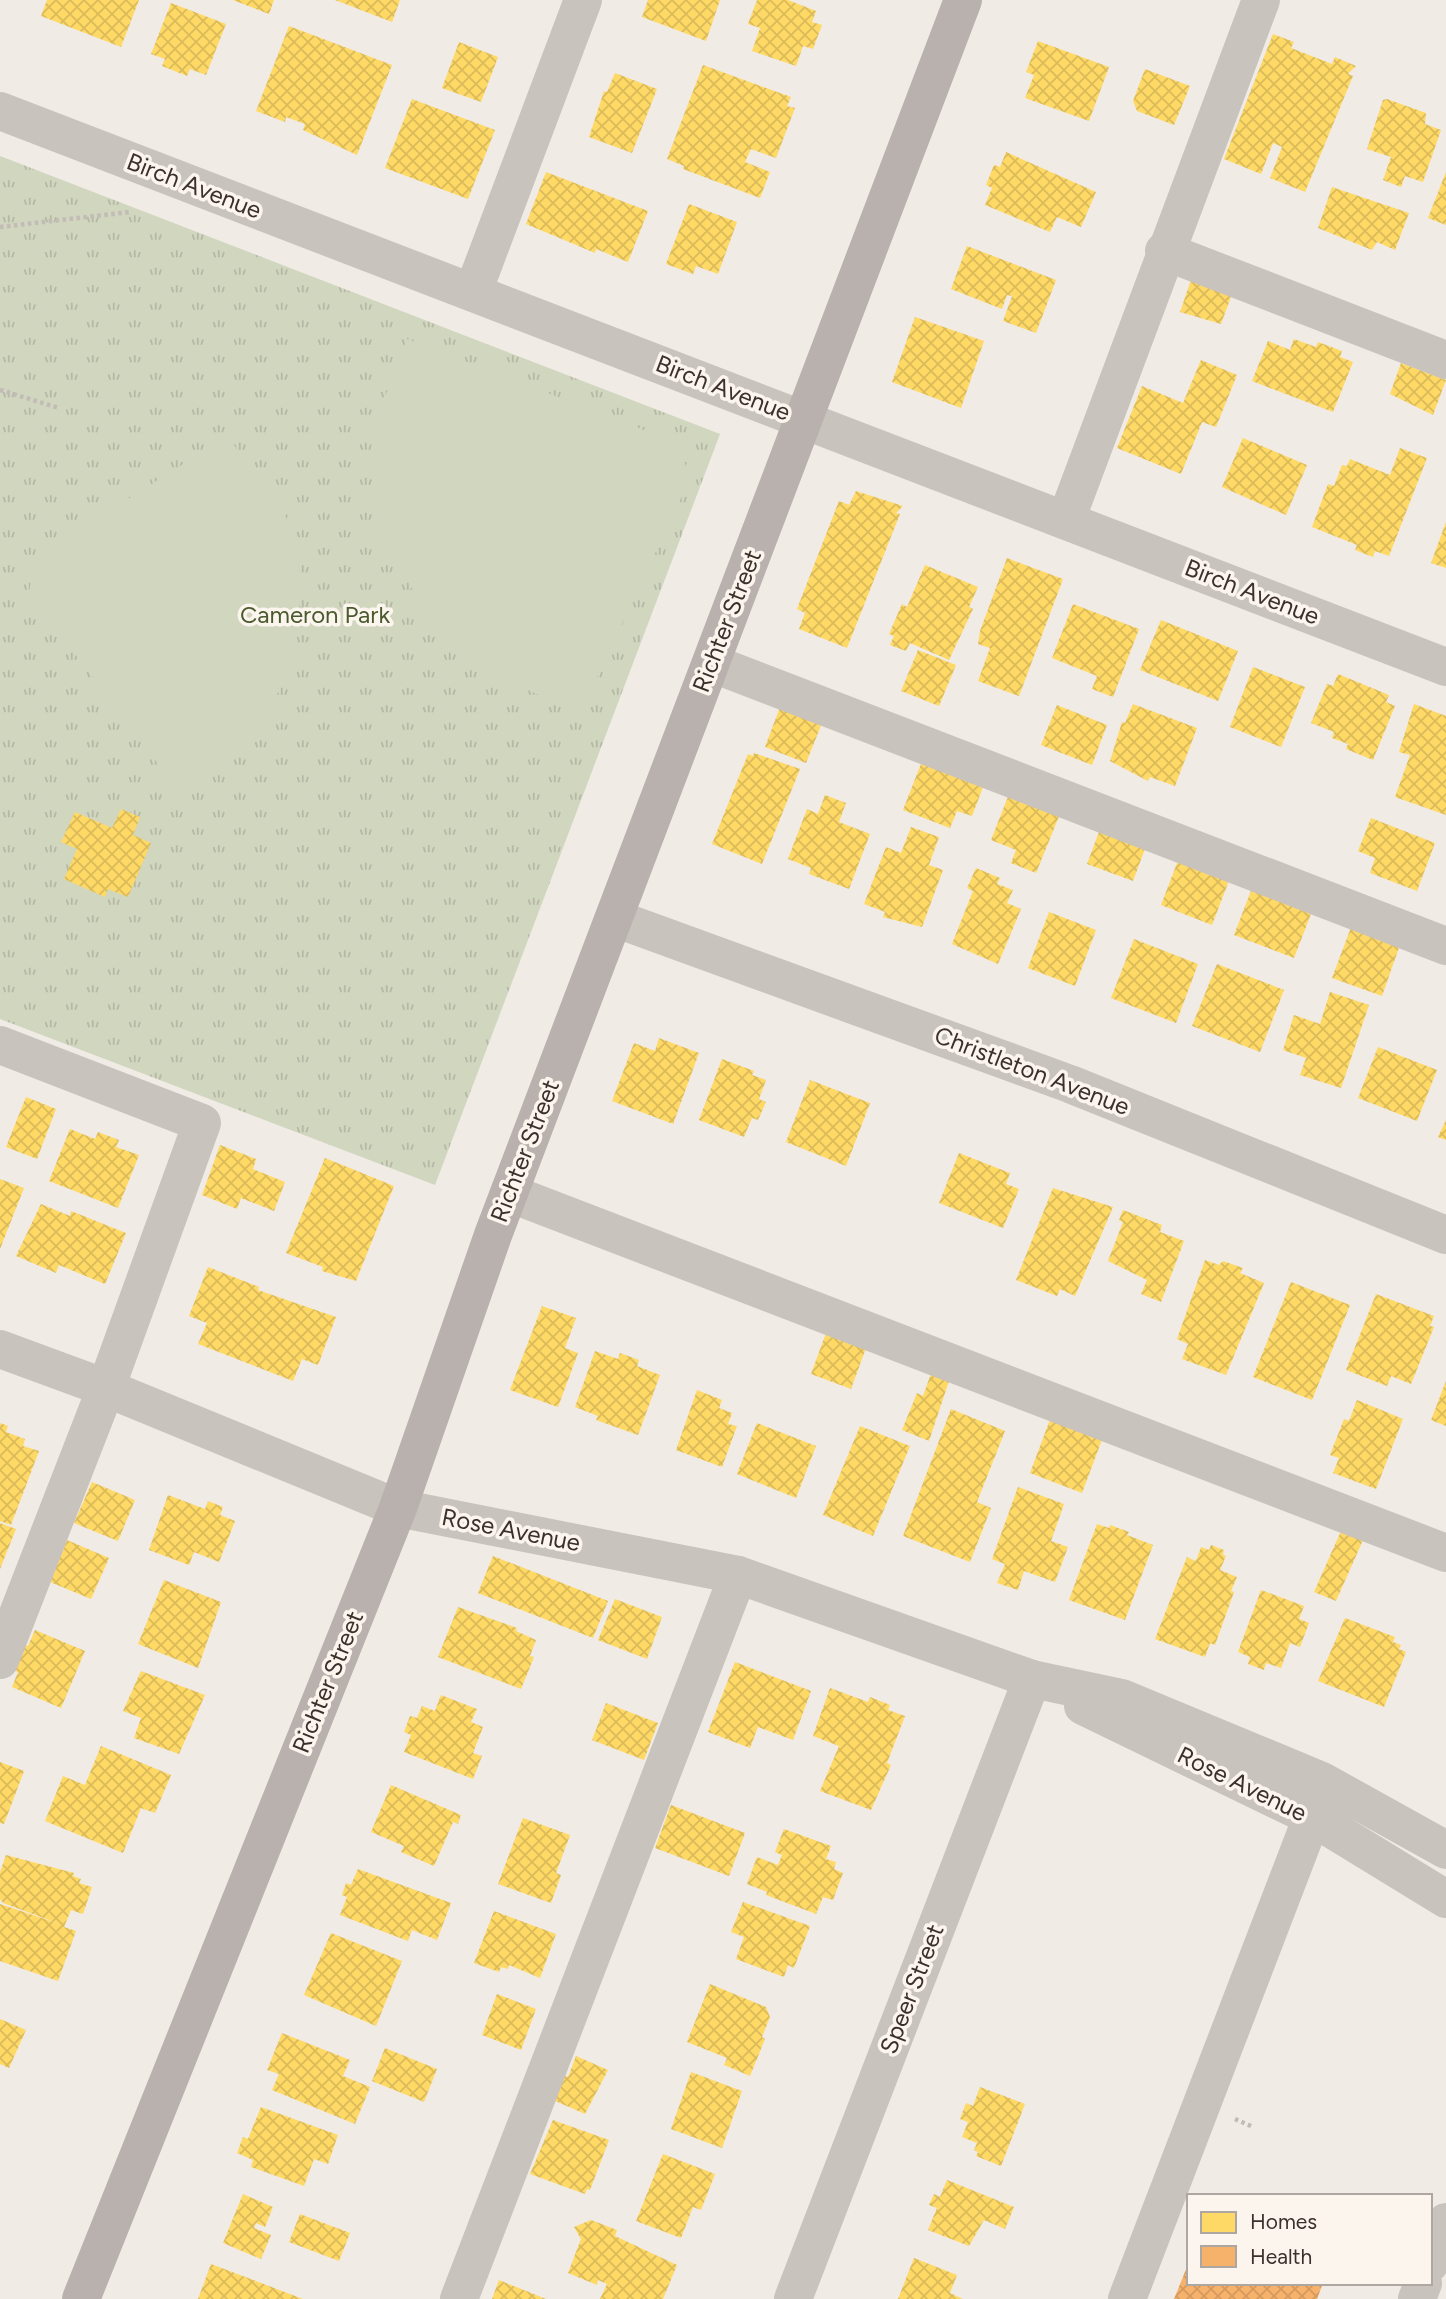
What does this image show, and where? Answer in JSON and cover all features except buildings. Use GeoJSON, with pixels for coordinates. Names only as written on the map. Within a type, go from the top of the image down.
{"type":"FeatureCollection","features":[{"type":"Feature","properties":{"kind":"main road","name":"Richter Street"},"geometry":{"type":"LineString","coordinates":[[81,2299],[398,1508],[509,1194],[963,0]]}},
{"type":"Feature","properties":{"kind":"street"},"geometry":{"type":"LineString","coordinates":[[1066,520],[1164,251],[1261,0]]}},
{"type":"Feature","properties":{"kind":"street"},"geometry":{"type":"LineString","coordinates":[[473,292],[571,3]]}},
{"type":"Feature","properties":{"kind":"street","name":"Birch Avenue"},"geometry":{"type":"LineString","coordinates":[[0,111],[1446,667]]}},
{"type":"Feature","properties":{"kind":"street"},"geometry":{"type":"LineString","coordinates":[[1164,251],[1446,360]]}},
{"type":"Feature","properties":{"kind":"street"},"geometry":{"type":"LineString","coordinates":[[711,663],[1446,946]]}},
{"type":"Feature","properties":{"kind":"street","name":"Christleton Avenue"},"geometry":{"type":"LineString","coordinates":[[614,918],[1070,1084],[1446,1236]]}},
{"type":"Feature","properties":{"kind":"street"},"geometry":{"type":"LineString","coordinates":[[0,1045],[202,1123],[106,1388],[0,1660]]}},
{"type":"Feature","properties":{"kind":"street"},"geometry":{"type":"LineString","coordinates":[[509,1194],[1446,1553]]}},
{"type":"Feature","properties":{"kind":"street","name":"Rose Avenue"},"geometry":{"type":"LineString","coordinates":[[0,1349],[106,1388],[398,1508],[738,1575],[1032,1679],[1122,1698],[1322,1781],[1446,1850]]}},
{"type":"Feature","properties":{"kind":"street"},"geometry":{"type":"LineString","coordinates":[[458,2299],[738,1575]]}},
{"type":"Feature","properties":{"kind":"street","name":"Rose Avenue"},"geometry":{"type":"LineString","coordinates":[[1032,1679],[1116,1724],[1312,1817],[1446,1899]]}},
{"type":"Feature","properties":{"kind":"street","name":"Speer Street"},"geometry":{"type":"LineString","coordinates":[[793,2299],[1032,1679]]}},
{"type":"Feature","properties":{"kind":"street"},"geometry":{"type":"LineString","coordinates":[[1127,2299],[1312,1817]]}},
{"type":"Feature","properties":{"kind":"street"},"geometry":{"type":"LineString","coordinates":[[1432,2258],[1446,2222]]}},
{"type":"Feature","properties":{"kind":"path"},"geometry":{"type":"LineString","coordinates":[[0,227],[130,212]]}},
{"type":"Feature","properties":{"kind":"path"},"geometry":{"type":"LineString","coordinates":[[0,390],[59,408]]}},
{"type":"Feature","properties":{"kind":"green space","name":"Cameron Park"},"geometry":{"type":"Polygon","coordinates":[[[0,156],[720,434],[435,1185],[0,1019],[0,156]]]}},
{"type":"Feature","properties":{"kind":"green space"},"geometry":{"type":"Polygon","coordinates":[[[407,339],[678,443],[690,479],[580,713],[498,677],[431,621],[374,524],[371,434],[407,339]]]}},
{"type":"Feature","properties":{"kind":"green space"},"geometry":{"type":"Polygon","coordinates":[[[227,436],[284,510],[303,583],[289,671],[255,738],[183,797],[29,593],[34,559],[227,436]]]}}]}
